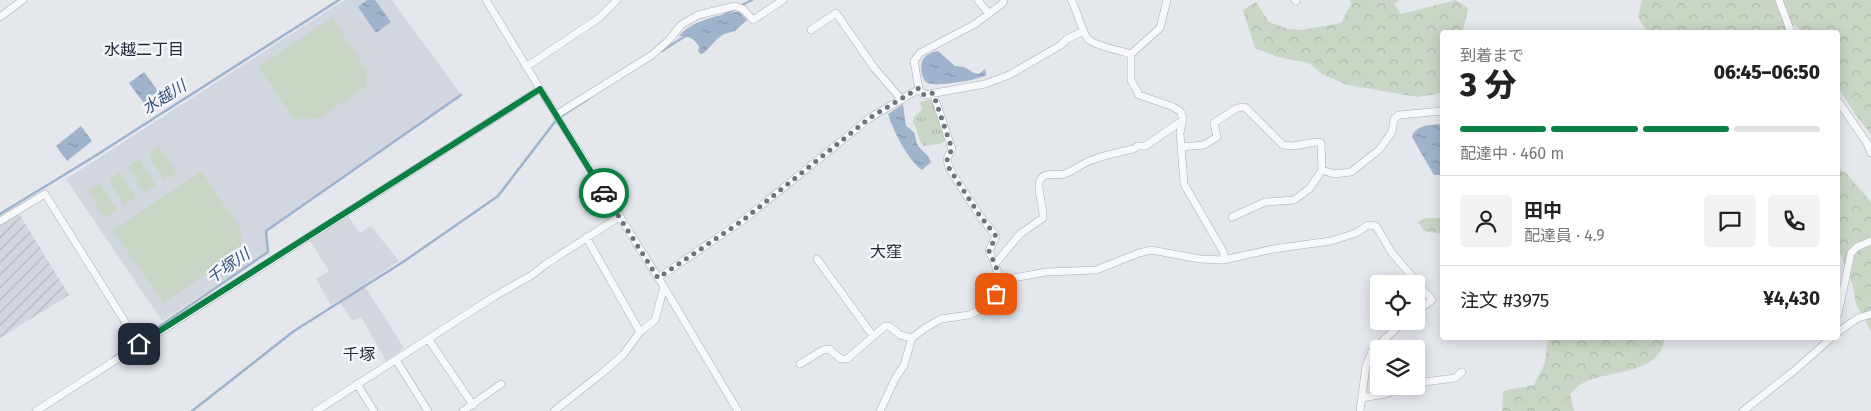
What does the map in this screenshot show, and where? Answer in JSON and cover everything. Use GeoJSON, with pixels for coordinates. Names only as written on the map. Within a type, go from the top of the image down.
{"type":"FeatureCollection","features":[{"type":"Feature","properties":{"kind":"street"},"geometry":{"type":"LineString","coordinates":[[0,17],[23,0]]}},
{"type":"Feature","properties":{"kind":"street"},"geometry":{"type":"LineString","coordinates":[[486,0],[619,218],[664,287],[738,411]]}},
{"type":"Feature","properties":{"kind":"street"},"geometry":{"type":"LineString","coordinates":[[526,67],[599,18],[617,0]]}},
{"type":"Feature","properties":{"kind":"street"},"geometry":{"type":"LineString","coordinates":[[557,118],[652,55],[670,39],[680,25],[696,16],[735,6],[743,9],[753,20],[783,0]]}},
{"type":"Feature","properties":{"kind":"street"},"geometry":{"type":"LineString","coordinates":[[978,0],[989,14]]}},
{"type":"Feature","properties":{"kind":"street"},"geometry":{"type":"LineString","coordinates":[[1004,0],[1003,3],[975,24],[920,53],[914,61],[919,88],[924,95],[985,84],[1009,75],[1061,46],[1067,39],[1084,31]]}},
{"type":"Feature","properties":{"kind":"street"},"geometry":{"type":"LineString","coordinates":[[1071,0],[1089,40],[1131,54]]}},
{"type":"Feature","properties":{"kind":"street"},"geometry":{"type":"LineString","coordinates":[[1167,0],[1160,28],[1131,54],[1131,80],[1139,95],[1172,106],[1180,111],[1183,118],[1180,133],[1184,184],[1224,253],[1223,260]]}},
{"type":"Feature","properties":{"kind":"street"},"geometry":{"type":"LineString","coordinates":[[1779,0],[1789,30]]}},
{"type":"Feature","properties":{"kind":"street"},"geometry":{"type":"LineString","coordinates":[[811,30],[836,13],[875,69],[902,100]]}},
{"type":"Feature","properties":{"kind":"street"},"geometry":{"type":"LineString","coordinates":[[658,278],[742,221],[871,117],[919,88]]}},
{"type":"Feature","properties":{"kind":"street"},"geometry":{"type":"LineString","coordinates":[[36,411],[540,89]]}},
{"type":"Feature","properties":{"kind":"street"},"geometry":{"type":"LineString","coordinates":[[933,93],[952,149],[947,159],[949,168],[980,216],[996,236],[989,251],[1002,283]]}},
{"type":"Feature","properties":{"kind":"street"},"geometry":{"type":"LineString","coordinates":[[1840,104],[1867,143],[1871,153]]}},
{"type":"Feature","properties":{"kind":"street"},"geometry":{"type":"LineString","coordinates":[[1181,147],[1204,145],[1217,137],[1214,123],[1237,108],[1245,107],[1283,145],[1294,146],[1321,143],[1322,170],[1310,189],[1294,200],[1264,202],[1232,217]]}},
{"type":"Feature","properties":{"kind":"street"},"geometry":{"type":"LineString","coordinates":[[1322,170],[1334,174],[1351,172],[1379,150],[1392,132],[1394,120],[1399,115],[1440,111]]}},
{"type":"Feature","properties":{"kind":"street"},"geometry":{"type":"LineString","coordinates":[[995,264],[1020,234],[1043,218],[1044,211],[1038,186],[1043,177],[1047,174],[1062,174],[1093,159],[1138,146],[1145,146],[1182,121]]}},
{"type":"Feature","properties":{"kind":"street"},"geometry":{"type":"LineString","coordinates":[[0,221],[45,194],[139,344]]}},
{"type":"Feature","properties":{"kind":"street"},"geometry":{"type":"LineString","coordinates":[[316,411],[495,296],[532,275],[586,237],[619,218]]}},
{"type":"Feature","properties":{"kind":"street"},"geometry":{"type":"LineString","coordinates":[[880,411],[894,379],[904,365],[912,338],[941,319],[969,315],[984,308],[996,294],[1002,283],[1012,278],[1046,272],[1096,270],[1151,250],[1200,259],[1223,260],[1273,249],[1331,241],[1356,233],[1368,225],[1376,226],[1392,253],[1411,275]]}},
{"type":"Feature","properties":{"kind":"street"},"geometry":{"type":"LineString","coordinates":[[586,237],[640,332]]}},
{"type":"Feature","properties":{"kind":"street"},"geometry":{"type":"LineString","coordinates":[[1840,298],[1852,253],[1856,247],[1871,241]]}},
{"type":"Feature","properties":{"kind":"street"},"geometry":{"type":"LineString","coordinates":[[817,259],[873,336]]}},
{"type":"Feature","properties":{"kind":"street"},"geometry":{"type":"LineString","coordinates":[[554,411],[623,355],[640,332],[654,320],[664,287]]}},
{"type":"Feature","properties":{"kind":"street"},"geometry":{"type":"LineString","coordinates":[[1425,292],[1432,300],[1425,305]]}},
{"type":"Feature","properties":{"kind":"street"},"geometry":{"type":"LineString","coordinates":[[1840,331],[1858,318],[1871,314]]}},
{"type":"Feature","properties":{"kind":"street"},"geometry":{"type":"LineString","coordinates":[[800,364],[829,348],[841,359],[847,359],[885,326],[889,326],[900,335],[912,338]]}},
{"type":"Feature","properties":{"kind":"street"},"geometry":{"type":"LineString","coordinates":[[1360,411],[1366,366],[1372,351],[1394,330]]}},
{"type":"Feature","properties":{"kind":"street"},"geometry":{"type":"LineString","coordinates":[[429,340],[473,405]]}},
{"type":"Feature","properties":{"kind":"street"},"geometry":{"type":"LineString","coordinates":[[1743,411],[1795,370],[1829,340]]}},
{"type":"Feature","properties":{"kind":"street"},"geometry":{"type":"LineString","coordinates":[[396,360],[428,411]]}},
{"type":"Feature","properties":{"kind":"street"},"geometry":{"type":"LineString","coordinates":[[1425,382],[1455,378],[1462,372]]}},
{"type":"Feature","properties":{"kind":"street"},"geometry":{"type":"LineString","coordinates":[[357,384],[374,411]]}},
{"type":"Feature","properties":{"kind":"street"},"geometry":{"type":"LineString","coordinates":[[463,411],[501,384]]}},
{"type":"Feature","properties":{"kind":"street"},"geometry":{"type":"LineString","coordinates":[[1362,398],[1379,395]]}},
{"type":"Feature","properties":{"kind":"shaded area"},"geometry":{"type":"Polygon","coordinates":[[[344,0],[392,0],[461,95],[267,231],[268,252],[162,321],[66,179],[344,0]]]}},
{"type":"Feature","properties":{"kind":"shaded area"},"geometry":{"type":"Polygon","coordinates":[[[18,212],[69,295],[0,338],[0,224],[18,212]]]}},
{"type":"Feature","properties":{"kind":"shaded area"},"geometry":{"type":"Polygon","coordinates":[[[348,216],[360,233],[371,226],[399,261],[364,285],[404,348],[386,361],[361,317],[352,321],[339,301],[331,305],[316,279],[329,271],[310,241],[348,216]]]}},
{"type":"Feature","properties":{"kind":"green space"},"geometry":{"type":"Polygon","coordinates":[[[1350,0],[1400,0],[1394,4],[1401,14],[1456,0],[1468,8],[1463,30],[1440,30],[1440,93],[1418,97],[1348,85],[1322,74],[1309,63],[1278,57],[1255,48],[1243,10],[1256,2],[1269,22],[1288,29],[1301,30],[1341,23],[1351,4],[1350,0]]]}},
{"type":"Feature","properties":{"kind":"green space"},"geometry":{"type":"Polygon","coordinates":[[[1642,0],[1871,0],[1871,134],[1855,114],[1840,90],[1840,30],[1800,30],[1795,25],[1784,30],[1646,30],[1638,17],[1642,0]]]}},
{"type":"Feature","properties":{"kind":"green space"},"geometry":{"type":"Polygon","coordinates":[[[332,18],[367,71],[366,86],[318,119],[293,119],[259,67],[332,18]]]}},
{"type":"Feature","properties":{"kind":"green space"},"geometry":{"type":"Polygon","coordinates":[[[932,99],[948,139],[939,144],[924,146],[920,141],[913,122],[914,117],[922,110],[920,102],[932,99]]]}},
{"type":"Feature","properties":{"kind":"green space"},"geometry":{"type":"Polygon","coordinates":[[[159,147],[176,172],[164,180],[148,154],[159,147]]]}},
{"type":"Feature","properties":{"kind":"green space"},"geometry":{"type":"Polygon","coordinates":[[[139,159],[156,185],[144,192],[128,167],[139,159]]]}},
{"type":"Feature","properties":{"kind":"green space"},"geometry":{"type":"Polygon","coordinates":[[[1840,170],[1846,173],[1871,202],[1871,331],[1856,304],[1852,283],[1840,253],[1840,170]]]}},
{"type":"Feature","properties":{"kind":"green space"},"geometry":{"type":"Polygon","coordinates":[[[201,171],[242,231],[241,251],[163,303],[113,230],[201,171]]]}},
{"type":"Feature","properties":{"kind":"green space"},"geometry":{"type":"Polygon","coordinates":[[[120,172],[136,197],[124,205],[108,179],[120,172]]]}},
{"type":"Feature","properties":{"kind":"green space"},"geometry":{"type":"Polygon","coordinates":[[[100,183],[117,210],[105,218],[88,191],[100,183]]]}},
{"type":"Feature","properties":{"kind":"green space"},"geometry":{"type":"Polygon","coordinates":[[[1426,218],[1440,218],[1440,234],[1424,231],[1418,222],[1426,218]]]}},
{"type":"Feature","properties":{"kind":"green space"},"geometry":{"type":"Polygon","coordinates":[[[1549,340],[1664,340],[1661,350],[1645,365],[1596,378],[1579,386],[1570,394],[1574,411],[1502,411],[1503,391],[1534,385],[1545,363],[1549,340]]]}},
{"type":"Feature","properties":{"kind":"water"},"geometry":{"type":"Polygon","coordinates":[[[367,0],[375,0],[391,22],[376,33],[358,7],[367,0]]]}},
{"type":"Feature","properties":{"kind":"water"},"geometry":{"type":"Polygon","coordinates":[[[739,12],[747,20],[735,31],[724,34],[717,39],[704,53],[701,54],[698,51],[699,47],[693,39],[679,36],[691,26],[739,12]]]}},
{"type":"Feature","properties":{"kind":"water"},"geometry":{"type":"Polygon","coordinates":[[[938,51],[955,66],[964,67],[979,74],[985,69],[986,75],[957,82],[928,83],[922,75],[922,60],[928,54],[938,51]]]}},
{"type":"Feature","properties":{"kind":"water"},"geometry":{"type":"Polygon","coordinates":[[[144,72],[163,98],[148,109],[129,83],[144,72]]]}},
{"type":"Feature","properties":{"kind":"water"},"geometry":{"type":"Polygon","coordinates":[[[903,104],[906,126],[914,133],[918,146],[931,162],[922,170],[911,159],[902,145],[893,129],[888,114],[903,104]]]}},
{"type":"Feature","properties":{"kind":"water"},"geometry":{"type":"Polygon","coordinates":[[[1440,124],[1440,175],[1434,175],[1412,137],[1420,127],[1440,124]]]}},
{"type":"Feature","properties":{"kind":"water"},"geometry":{"type":"Polygon","coordinates":[[[81,126],[92,141],[67,161],[56,146],[81,126]]]}},
{"type":"Feature","properties":{"kind":"waterway","name":"水越川"},"geometry":{"type":"LineString","coordinates":[[0,214],[95,156],[339,0]]}},
{"type":"Feature","properties":{"kind":"waterway"},"geometry":{"type":"LineString","coordinates":[[740,6],[752,0]]}},
{"type":"Feature","properties":{"kind":"waterway"},"geometry":{"type":"LineString","coordinates":[[724,15],[735,9]]}},
{"type":"Feature","properties":{"kind":"waterway"},"geometry":{"type":"LineString","coordinates":[[662,51],[687,35]]}},
{"type":"Feature","properties":{"kind":"waterway","name":"千塚川"},"geometry":{"type":"LineString","coordinates":[[113,358],[268,252],[266,231],[461,95]]}},
{"type":"Feature","properties":{"kind":"waterway"},"geometry":{"type":"LineString","coordinates":[[192,411],[294,331],[403,262],[498,196],[557,119],[588,99]]}},
{"type":"Feature","properties":{"kind":"way so far"},"geometry":{"type":"LineString","coordinates":[[604,193],[658,278],[742,221],[871,117],[919,88],[924,95],[933,93],[952,149],[947,159],[949,168],[980,216],[996,236],[989,251],[1002,283],[996,294]]}},
{"type":"Feature","properties":{"kind":"district","name":"水越二丁目"},"geometry":{"type":"Point","coordinates":[144,49]}},
{"type":"Feature","properties":{"kind":"district","name":"大窪"},"geometry":{"type":"Point","coordinates":[886,251]}},
{"type":"Feature","properties":{"kind":"district","name":"千塚"},"geometry":{"type":"Point","coordinates":[359,354]}},
{"type":"Feature","properties":{"kind":"route"},"geometry":{"type":"LineString","coordinates":[[139,344],[540,89],[604,193]]}}]}
